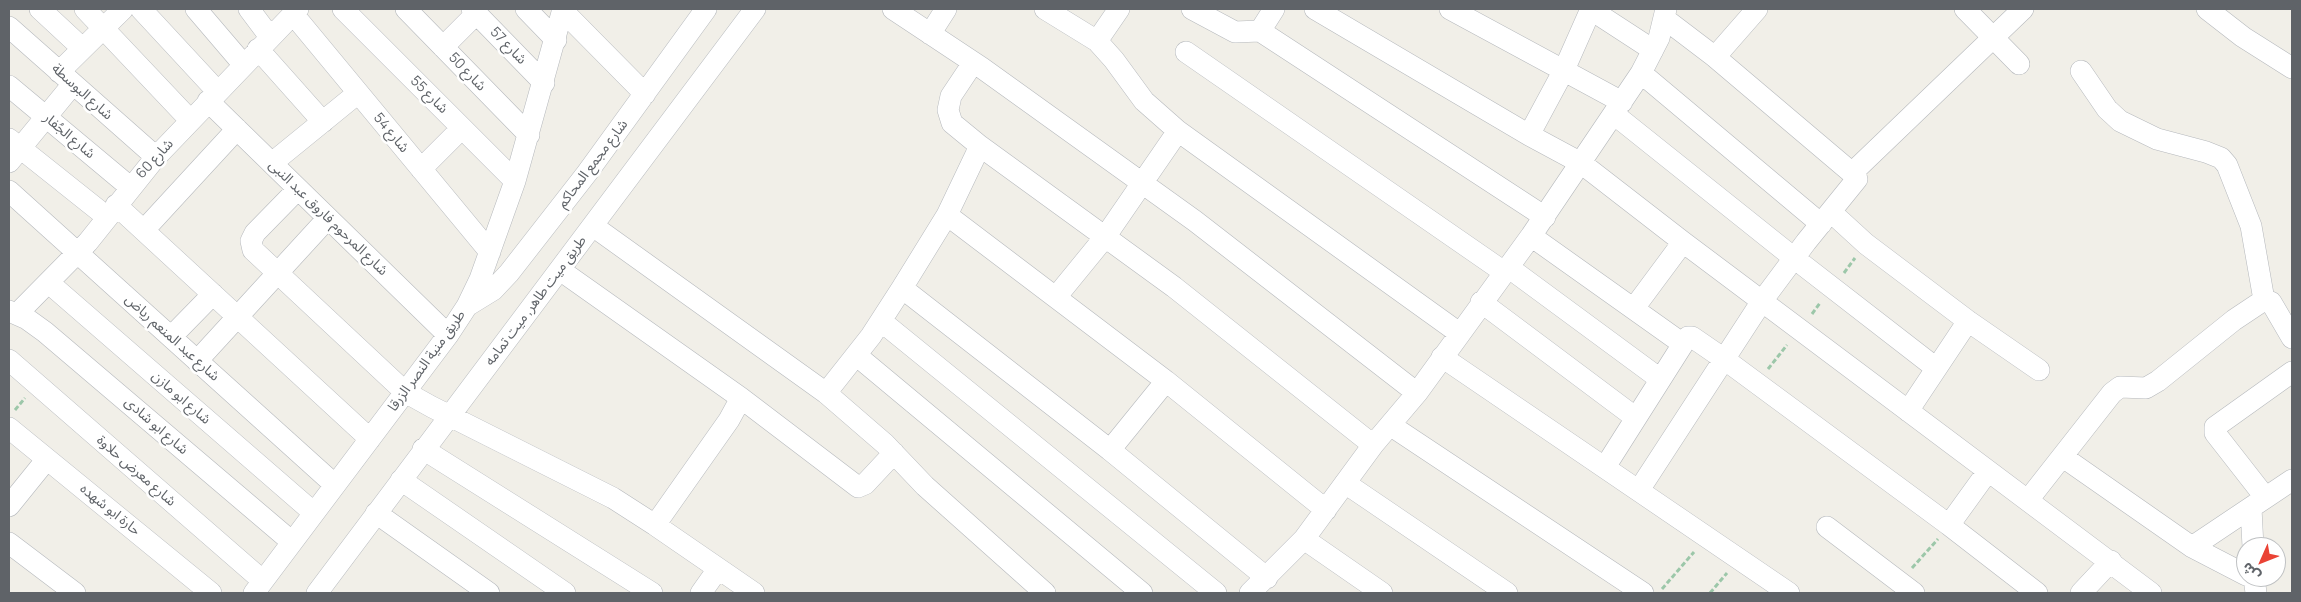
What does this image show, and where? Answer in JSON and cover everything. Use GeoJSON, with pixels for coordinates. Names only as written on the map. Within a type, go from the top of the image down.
{"type":"FeatureCollection","features":[{"type":"Feature","properties":{"kind":"street"},"geometry":{"type":"LineString","coordinates":[[40,9],[82,48]]}},
{"type":"Feature","properties":{"kind":"street"},"geometry":{"type":"LineString","coordinates":[[85,9],[190,120]]}},
{"type":"Feature","properties":{"kind":"street"},"geometry":{"type":"LineString","coordinates":[[123,9],[82,48],[46,117],[13,149],[144,230],[370,439]]}},
{"type":"Feature","properties":{"kind":"street","name":"شارع المرحوم فاروق عبد النبى"},"geometry":{"type":"LineString","coordinates":[[141,9],[238,129],[448,335]]}},
{"type":"Feature","properties":{"kind":"street"},"geometry":{"type":"LineString","coordinates":[[196,9],[243,64]]}},
{"type":"Feature","properties":{"kind":"street"},"geometry":{"type":"LineString","coordinates":[[249,9],[264,43],[323,122]]}},
{"type":"Feature","properties":{"kind":"street","name":"شارع 55"},"geometry":{"type":"LineString","coordinates":[[343,9],[516,181]]}},
{"type":"Feature","properties":{"kind":"street","name":"شارع 50"},"geometry":{"type":"LineString","coordinates":[[406,9],[529,135]]}},
{"type":"Feature","properties":{"kind":"street"},"geometry":{"type":"LineString","coordinates":[[526,9],[556,40]]}},
{"type":"Feature","properties":{"kind":"street"},"geometry":{"type":"LineString","coordinates":[[563,9],[644,94]]}},
{"type":"Feature","properties":{"kind":"street","name":"طريق منية النصر الزرقا"},"geometry":{"type":"LineString","coordinates":[[258,587],[448,335],[467,306],[490,252],[516,181],[563,9]]}},
{"type":"Feature","properties":{"kind":"street","name":"شارع مجمع المحاكم"},"geometry":{"type":"LineString","coordinates":[[467,306],[483,297],[502,282],[587,174],[706,9]]}},
{"type":"Feature","properties":{"kind":"street","name":"طريق ميت طاهر, ميت تمامه"},"geometry":{"type":"LineString","coordinates":[[318,593],[400,480],[755,9]]}},
{"type":"Feature","properties":{"kind":"street"},"geometry":{"type":"LineString","coordinates":[[893,9],[974,63],[1144,184],[1417,393]]}},
{"type":"Feature","properties":{"kind":"street"},"geometry":{"type":"LineString","coordinates":[[930,34],[946,9]]}},
{"type":"Feature","properties":{"kind":"street"},"geometry":{"type":"LineString","coordinates":[[1044,9],[1097,41],[1114,60],[1144,101],[1178,132],[1459,333]]}},
{"type":"Feature","properties":{"kind":"street"},"geometry":{"type":"LineString","coordinates":[[1097,41],[1120,9]]}},
{"type":"Feature","properties":{"kind":"street"},"geometry":{"type":"LineString","coordinates":[[1192,9],[1235,32],[1260,31],[1545,217]]}},
{"type":"Feature","properties":{"kind":"street"},"geometry":{"type":"LineString","coordinates":[[1260,31],[1274,9]]}},
{"type":"Feature","properties":{"kind":"street"},"geometry":{"type":"LineString","coordinates":[[1315,9],[1529,135],[1581,163],[1683,242],[2151,593]]}},
{"type":"Feature","properties":{"kind":"street"},"geometry":{"type":"LineString","coordinates":[[1450,9],[1564,70],[1619,109],[1794,258],[1936,368]]}},
{"type":"Feature","properties":{"kind":"street"},"geometry":{"type":"LineString","coordinates":[[1529,135],[1564,70],[1590,9],[1653,50]]}},
{"type":"Feature","properties":{"kind":"street"},"geometry":{"type":"LineString","coordinates":[[1715,57],[1757,9]]}},
{"type":"Feature","properties":{"kind":"street"},"geometry":{"type":"LineString","coordinates":[[1965,9],[2019,64]]}},
{"type":"Feature","properties":{"kind":"street"},"geometry":{"type":"LineString","coordinates":[[1852,173],[2023,9]]}},
{"type":"Feature","properties":{"kind":"street"},"geometry":{"type":"LineString","coordinates":[[2207,9],[2243,38],[2292,68]]}},
{"type":"Feature","properties":{"kind":"street","name":"شارع 60"},"geometry":{"type":"LineString","coordinates":[[13,312],[48,283],[78,253],[156,157],[295,11]]}},
{"type":"Feature","properties":{"kind":"street","name":"شارع 54"},"geometry":{"type":"LineString","coordinates":[[295,11],[358,93],[490,252]]}},
{"type":"Feature","properties":{"kind":"street"},"geometry":{"type":"LineString","coordinates":[[443,46],[475,11]]}},
{"type":"Feature","properties":{"kind":"street","name":"شارع 57"},"geometry":{"type":"LineString","coordinates":[[475,11],[544,83]]}},
{"type":"Feature","properties":{"kind":"street"},"geometry":{"type":"LineString","coordinates":[[902,288],[1110,450],[1260,588],[1304,539],[1373,445],[1417,393],[1481,302],[1545,217],[1619,109],[1641,73],[1653,50],[1665,14],[1857,179],[1762,301],[1639,490]]}},
{"type":"Feature","properties":{"kind":"street","name":"شارع البوسطة"},"geometry":{"type":"LineString","coordinates":[[9,27],[156,157]]}},
{"type":"Feature","properties":{"kind":"street"},"geometry":{"type":"LineString","coordinates":[[1186,52],[1506,269],[1660,379]]}},
{"type":"Feature","properties":{"kind":"street"},"geometry":{"type":"LineString","coordinates":[[974,63],[951,96],[948,110],[952,123],[980,146],[1174,287],[1373,445]]}},
{"type":"Feature","properties":{"kind":"street"},"geometry":{"type":"LineString","coordinates":[[2081,71],[2107,109],[2120,121],[2157,139],[2221,158],[2227,165],[2251,226],[2277,307],[2292,338]]}},
{"type":"Feature","properties":{"kind":"street"},"geometry":{"type":"LineString","coordinates":[[1641,73],[1826,218],[1866,244],[1968,321],[2039,370]]}},
{"type":"Feature","properties":{"kind":"street","name":"شارع الجُفار"},"geometry":{"type":"LineString","coordinates":[[9,86],[130,187]]}},
{"type":"Feature","properties":{"kind":"street"},"geometry":{"type":"LineString","coordinates":[[272,163],[358,93]]}},
{"type":"Feature","properties":{"kind":"street"},"geometry":{"type":"LineString","coordinates":[[421,169],[462,128]]}},
{"type":"Feature","properties":{"kind":"street"},"geometry":{"type":"LineString","coordinates":[[144,230],[238,129]]}},
{"type":"Feature","properties":{"kind":"street"},"geometry":{"type":"LineString","coordinates":[[1056,297],[1105,237],[1144,184],[1178,132]]}},
{"type":"Feature","properties":{"kind":"street"},"geometry":{"type":"LineString","coordinates":[[826,393],[856,355],[902,288],[947,215],[980,146]]}},
{"type":"Feature","properties":{"kind":"street"},"geometry":{"type":"LineString","coordinates":[[298,189],[255,233],[251,241],[255,253],[405,392],[613,498],[754,593]]}},
{"type":"Feature","properties":{"kind":"street","name":"شارع عبد المنعم رياض"},"geometry":{"type":"LineString","coordinates":[[12,200],[78,253],[335,485]]}},
{"type":"Feature","properties":{"kind":"street"},"geometry":{"type":"LineString","coordinates":[[947,215],[1166,381],[1326,510]]}},
{"type":"Feature","properties":{"kind":"street"},"geometry":{"type":"LineString","coordinates":[[197,361],[328,218]]}},
{"type":"Feature","properties":{"kind":"street"},"geometry":{"type":"LineString","coordinates":[[592,226],[826,393],[894,453],[925,486],[1045,593]]}},
{"type":"Feature","properties":{"kind":"street"},"geometry":{"type":"LineString","coordinates":[[1531,236],[1682,344]]}},
{"type":"Feature","properties":{"kind":"street"},"geometry":{"type":"LineString","coordinates":[[1634,308],[1683,242]]}},
{"type":"Feature","properties":{"kind":"street"},"geometry":{"type":"LineString","coordinates":[[560,270],[741,398],[858,487],[865,484],[894,453]]}},
{"type":"Feature","properties":{"kind":"street","name":"شارع ابو مازن"},"geometry":{"type":"LineString","coordinates":[[48,283],[314,513]]}},
{"type":"Feature","properties":{"kind":"street"},"geometry":{"type":"LineString","coordinates":[[171,337],[213,294]]}},
{"type":"Feature","properties":{"kind":"street"},"geometry":{"type":"LineString","coordinates":[[1481,302],[1636,418]]}},
{"type":"Feature","properties":{"kind":"street"},"geometry":{"type":"LineString","coordinates":[[2028,500],[2112,393],[2120,388],[2146,388],[2158,381],[2234,320],[2277,307]]}},
{"type":"Feature","properties":{"kind":"street","name":"شارع ابو شادى"},"geometry":{"type":"LineString","coordinates":[[13,312],[45,332],[292,542]]}},
{"type":"Feature","properties":{"kind":"street"},"geometry":{"type":"LineString","coordinates":[[881,320],[1216,593]]}},
{"type":"Feature","properties":{"kind":"street"},"geometry":{"type":"LineString","coordinates":[[1908,411],[1968,321]]}},
{"type":"Feature","properties":{"kind":"street"},"geometry":{"type":"LineString","coordinates":[[1605,467],[1682,344],[1688,337],[1692,337],[1949,525],[2036,593]]}},
{"type":"Feature","properties":{"kind":"street"},"geometry":{"type":"LineString","coordinates":[[856,355],[1142,593]]}},
{"type":"Feature","properties":{"kind":"street"},"geometry":{"type":"LineString","coordinates":[[1442,357],[1789,593]]}},
{"type":"Feature","properties":{"kind":"street","name":"شارع معرض حلاوة"},"geometry":{"type":"LineString","coordinates":[[9,360],[258,587]]}},
{"type":"Feature","properties":{"kind":"street"},"geometry":{"type":"LineString","coordinates":[[2254,537],[2258,502],[2214,433],[2215,427],[2292,372]]}},
{"type":"Feature","properties":{"kind":"street"},"geometry":{"type":"LineString","coordinates":[[1110,450],[1166,381]]}},
{"type":"Feature","properties":{"kind":"street"},"geometry":{"type":"LineString","coordinates":[[655,525],[729,420],[741,398]]}},
{"type":"Feature","properties":{"kind":"street","name":"حارة ابو شهده"},"geometry":{"type":"LineString","coordinates":[[11,420],[47,459],[211,593]]}},
{"type":"Feature","properties":{"kind":"street"},"geometry":{"type":"LineString","coordinates":[[1390,425],[1643,593]]}},
{"type":"Feature","properties":{"kind":"street"},"geometry":{"type":"LineString","coordinates":[[424,449],[652,593]]}},
{"type":"Feature","properties":{"kind":"street"},"geometry":{"type":"LineString","coordinates":[[2063,457],[2192,547],[2236,571]]}},
{"type":"Feature","properties":{"kind":"street"},"geometry":{"type":"LineString","coordinates":[[12,496],[47,459]]}},
{"type":"Feature","properties":{"kind":"street"},"geometry":{"type":"LineString","coordinates":[[1949,525],[1988,471]]}},
{"type":"Feature","properties":{"kind":"street"},"geometry":{"type":"LineString","coordinates":[[400,480],[565,593]]}},
{"type":"Feature","properties":{"kind":"street"},"geometry":{"type":"LineString","coordinates":[[2192,547],[2292,480]]}},
{"type":"Feature","properties":{"kind":"street"},"geometry":{"type":"LineString","coordinates":[[1345,483],[1507,593]]}},
{"type":"Feature","properties":{"kind":"street"},"geometry":{"type":"LineString","coordinates":[[376,514],[489,593]]}},
{"type":"Feature","properties":{"kind":"street"},"geometry":{"type":"LineString","coordinates":[[1827,527],[1907,588]]}},
{"type":"Feature","properties":{"kind":"street"},"geometry":{"type":"LineString","coordinates":[[1304,539],[1382,593]]}},
{"type":"Feature","properties":{"kind":"street"},"geometry":{"type":"LineString","coordinates":[[9,543],[75,593]]}},
{"type":"Feature","properties":{"kind":"street"},"geometry":{"type":"LineString","coordinates":[[2081,593],[2110,561]]}},
{"type":"Feature","properties":{"kind":"street"},"geometry":{"type":"LineString","coordinates":[[702,593],[718,569]]}},
{"type":"Feature","properties":{"kind":"path"},"geometry":{"type":"LineString","coordinates":[[11,420],[36,384]]}},
{"type":"Feature","properties":{"kind":"path"},"geometry":{"type":"LineString","coordinates":[[1907,588],[1949,525]]}},
{"type":"Feature","properties":{"kind":"path"},"geometry":{"type":"LineString","coordinates":[[1659,593],[1707,536]]}},
{"type":"Feature","properties":{"kind":"path"},"geometry":{"type":"LineString","coordinates":[[1710,593],[1740,559]]}}]}
